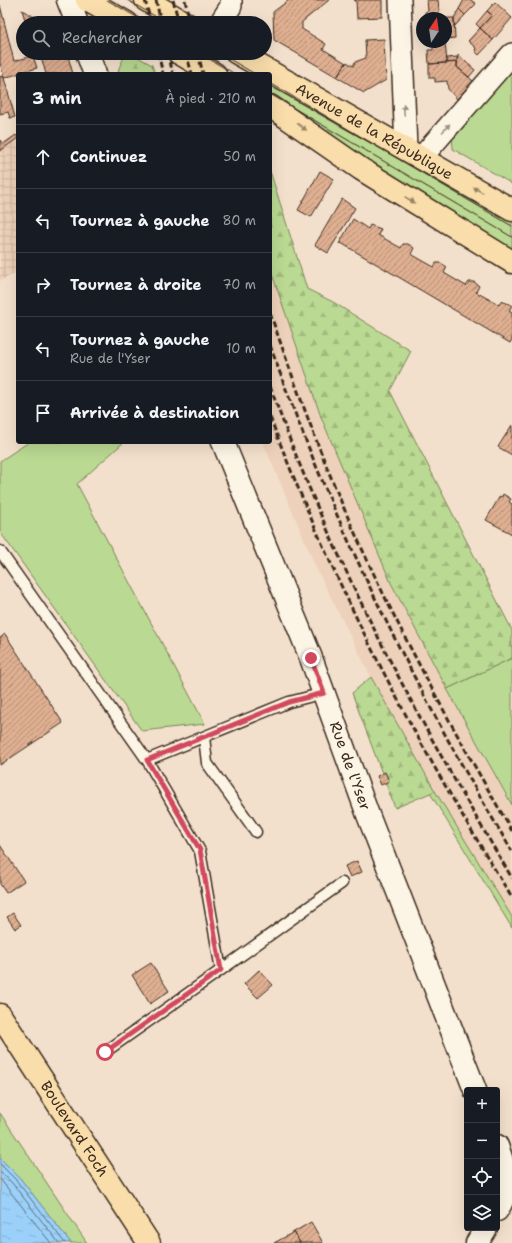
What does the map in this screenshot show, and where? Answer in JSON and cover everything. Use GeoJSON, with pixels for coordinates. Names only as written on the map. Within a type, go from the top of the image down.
{"type":"FeatureCollection","features":[{"type":"Feature","properties":{"kind":"main road"},"geometry":{"type":"LineString","coordinates":[[87,0],[110,16]]}},
{"type":"Feature","properties":{"kind":"main road"},"geometry":{"type":"LineString","coordinates":[[146,0],[173,16]]}},
{"type":"Feature","properties":{"kind":"main road"},"geometry":{"type":"LineString","coordinates":[[191,60],[212,72]]}},
{"type":"Feature","properties":{"kind":"main road","name":"Avenue de la République"},"geometry":{"type":"LineString","coordinates":[[249,60],[270,72]]}},
{"type":"Feature","properties":{"kind":"main road","name":"Avenue de la République"},"geometry":{"type":"LineString","coordinates":[[272,73],[512,210]]}},
{"type":"Feature","properties":{"kind":"main road","name":"Avenue de la République"},"geometry":{"type":"LineString","coordinates":[[272,107],[361,169],[512,262]]}},
{"type":"Feature","properties":{"kind":"main road","name":"Boulevard Foch"},"geometry":{"type":"LineString","coordinates":[[0,1015],[149,1243]]}},
{"type":"Feature","properties":{"kind":"street"},"geometry":{"type":"LineString","coordinates":[[68,0],[74,16]]}},
{"type":"Feature","properties":{"kind":"street"},"geometry":{"type":"LineString","coordinates":[[225,16],[231,0]]}},
{"type":"Feature","properties":{"kind":"street"},"geometry":{"type":"LineString","coordinates":[[400,0],[413,153]]}},
{"type":"Feature","properties":{"kind":"street"},"geometry":{"type":"LineString","coordinates":[[413,153],[512,54]]}},
{"type":"Feature","properties":{"kind":"street","name":"Rue de l'Yser"},"geometry":{"type":"LineString","coordinates":[[224,444],[324,693],[368,815],[474,1087]]}},
{"type":"Feature","properties":{"kind":"street"},"geometry":{"type":"LineString","coordinates":[[500,1154],[505,1168],[506,1185],[504,1200],[500,1206]]}},
{"type":"Feature","properties":{"kind":"street"},"geometry":{"type":"LineString","coordinates":[[477,1243],[484,1231]]}},
{"type":"Feature","properties":{"kind":"lane"},"geometry":{"type":"LineString","coordinates":[[0,551],[147,760],[200,850],[221,970]]}},
{"type":"Feature","properties":{"kind":"lane"},"geometry":{"type":"LineString","coordinates":[[147,760],[289,702],[324,693]]}},
{"type":"Feature","properties":{"kind":"lane"},"geometry":{"type":"LineString","coordinates":[[204,737],[207,763],[256,832]]}},
{"type":"Feature","properties":{"kind":"lane"},"geometry":{"type":"LineString","coordinates":[[105,1052],[342,883]]}},
{"type":"Feature","properties":{"kind":"shaded area"},"geometry":{"type":"Polygon","coordinates":[[[16,139],[16,273],[0,281],[0,151],[16,139]]]}},
{"type":"Feature","properties":{"kind":"shaded area"},"geometry":{"type":"Polygon","coordinates":[[[272,274],[321,417],[391,583],[512,807],[512,923],[393,720],[317,570],[264,444],[272,444],[272,274]]]}},
{"type":"Feature","properties":{"kind":"green space"},"geometry":{"type":"Polygon","coordinates":[[[123,60],[143,60],[152,65],[154,72],[118,72],[123,60]]]}},
{"type":"Feature","properties":{"kind":"green space"},"geometry":{"type":"Polygon","coordinates":[[[512,67],[512,184],[453,149],[452,135],[512,67]]]}},
{"type":"Feature","properties":{"kind":"green space"},"geometry":{"type":"Polygon","coordinates":[[[272,80],[512,218],[512,252],[272,101],[272,80]]]}},
{"type":"Feature","properties":{"kind":"green space"},"geometry":{"type":"Polygon","coordinates":[[[272,177],[307,289],[333,302],[411,351],[390,391],[512,630],[512,658],[447,689],[391,583],[321,417],[272,274],[272,177]]]}},
{"type":"Feature","properties":{"kind":"green space"},"geometry":{"type":"Polygon","coordinates":[[[26,444],[122,444],[77,484],[205,724],[142,731],[0,532],[0,461],[26,444]]]}},
{"type":"Feature","properties":{"kind":"green space"},"geometry":{"type":"Polygon","coordinates":[[[512,658],[512,805],[447,689],[512,658]]]}},
{"type":"Feature","properties":{"kind":"green space"},"geometry":{"type":"Polygon","coordinates":[[[371,677],[435,791],[395,808],[352,693],[371,677]]]}},
{"type":"Feature","properties":{"kind":"green space"},"geometry":{"type":"Polygon","coordinates":[[[435,791],[512,917],[512,928],[430,793],[435,791]]]}},
{"type":"Feature","properties":{"kind":"green space"},"geometry":{"type":"Polygon","coordinates":[[[0,1113],[87,1243],[71,1243],[19,1177],[0,1158],[0,1113]]]}},
{"type":"Feature","properties":{"kind":"water"},"geometry":{"type":"Polygon","coordinates":[[[0,1158],[19,1177],[71,1243],[0,1243],[0,1158]]]}},
{"type":"Feature","properties":{"kind":"building"},"geometry":{"type":"Polygon","coordinates":[[[289,0],[329,0],[302,22],[302,29],[326,44],[323,49],[346,63],[337,77],[274,40],[273,12],[289,0]]]}},
{"type":"Feature","properties":{"kind":"building"},"geometry":{"type":"Polygon","coordinates":[[[354,0],[382,0],[382,17],[357,18],[356,1],[354,0]]]}},
{"type":"Feature","properties":{"kind":"building"},"geometry":{"type":"Polygon","coordinates":[[[427,0],[438,0],[439,12],[425,12],[428,11],[427,0]]]}},
{"type":"Feature","properties":{"kind":"building"},"geometry":{"type":"Polygon","coordinates":[[[464,0],[471,0],[476,4],[465,15],[459,9],[464,0]]]}},
{"type":"Feature","properties":{"kind":"building"},"geometry":{"type":"Polygon","coordinates":[[[495,2],[512,18],[493,40],[480,28],[492,15],[487,11],[495,2]]]}},
{"type":"Feature","properties":{"kind":"building"},"geometry":{"type":"Polygon","coordinates":[[[0,5],[14,61],[34,60],[37,68],[24,72],[16,72],[16,74],[4,78],[0,63],[0,5]]]}},
{"type":"Feature","properties":{"kind":"building"},"geometry":{"type":"Polygon","coordinates":[[[459,9],[465,15],[454,27],[454,18],[459,9]]]}},
{"type":"Feature","properties":{"kind":"building"},"geometry":{"type":"Polygon","coordinates":[[[22,10],[33,16],[24,16],[22,10]]]}},
{"type":"Feature","properties":{"kind":"building"},"geometry":{"type":"Polygon","coordinates":[[[487,11],[492,15],[480,28],[476,24],[487,11]]]}},
{"type":"Feature","properties":{"kind":"building"},"geometry":{"type":"Polygon","coordinates":[[[452,18],[454,18],[455,38],[452,38],[452,18]]]}},
{"type":"Feature","properties":{"kind":"building"},"geometry":{"type":"Polygon","coordinates":[[[480,28],[493,40],[479,55],[475,51],[476,48],[468,41],[480,28]]]}},
{"type":"Feature","properties":{"kind":"building"},"geometry":{"type":"Polygon","coordinates":[[[384,39],[386,80],[364,93],[337,77],[347,62],[353,66],[355,62],[366,58],[365,40],[384,39]]]}},
{"type":"Feature","properties":{"kind":"building"},"geometry":{"type":"Polygon","coordinates":[[[433,48],[446,48],[447,63],[429,64],[428,50],[433,50],[433,48]]]}},
{"type":"Feature","properties":{"kind":"building"},"geometry":{"type":"Polygon","coordinates":[[[458,55],[475,70],[469,77],[457,67],[458,55]]]}},
{"type":"Feature","properties":{"kind":"building"},"geometry":{"type":"Polygon","coordinates":[[[457,57],[457,62],[447,63],[447,58],[457,57]]]}},
{"type":"Feature","properties":{"kind":"building"},"geometry":{"type":"Polygon","coordinates":[[[42,60],[69,60],[72,72],[45,72],[42,60]]]}},
{"type":"Feature","properties":{"kind":"building"},"geometry":{"type":"Polygon","coordinates":[[[457,62],[457,67],[473,81],[457,99],[448,89],[447,81],[435,82],[435,78],[429,78],[429,64],[457,62]]]}},
{"type":"Feature","properties":{"kind":"building"},"geometry":{"type":"Polygon","coordinates":[[[0,76],[4,78],[15,117],[10,118],[8,112],[0,114],[0,76]]]}},
{"type":"Feature","properties":{"kind":"building"},"geometry":{"type":"Polygon","coordinates":[[[16,135],[16,139],[0,151],[0,140],[3,144],[16,135]]]}},
{"type":"Feature","properties":{"kind":"building"},"geometry":{"type":"Polygon","coordinates":[[[320,171],[334,179],[311,217],[298,210],[320,171]]]}},
{"type":"Feature","properties":{"kind":"building"},"geometry":{"type":"Polygon","coordinates":[[[342,199],[355,208],[328,253],[315,245],[342,199]]]}},
{"type":"Feature","properties":{"kind":"building"},"geometry":{"type":"Polygon","coordinates":[[[353,219],[368,229],[370,225],[381,229],[378,235],[401,248],[403,244],[408,244],[414,248],[411,254],[434,267],[436,263],[441,263],[447,267],[444,273],[466,286],[469,282],[474,282],[479,286],[476,292],[499,305],[501,301],[512,305],[509,311],[512,313],[512,339],[510,343],[341,243],[339,244],[353,219]]]}},
{"type":"Feature","properties":{"kind":"building"},"geometry":{"type":"Polygon","coordinates":[[[512,425],[512,455],[498,447],[512,425]]]}},
{"type":"Feature","properties":{"kind":"building"},"geometry":{"type":"Polygon","coordinates":[[[503,494],[511,499],[509,502],[512,504],[512,534],[486,520],[500,496],[502,497],[503,494]]]}},
{"type":"Feature","properties":{"kind":"building"},"geometry":{"type":"Polygon","coordinates":[[[5,634],[63,723],[0,765],[0,638],[5,634]]]}},
{"type":"Feature","properties":{"kind":"building"},"geometry":{"type":"Polygon","coordinates":[[[385,772],[389,781],[381,785],[377,776],[385,772]]]}},
{"type":"Feature","properties":{"kind":"building"},"geometry":{"type":"Polygon","coordinates":[[[0,845],[24,881],[6,893],[0,884],[0,845]]]}},
{"type":"Feature","properties":{"kind":"building"},"geometry":{"type":"Polygon","coordinates":[[[357,861],[362,872],[350,877],[345,866],[357,861]]]}},
{"type":"Feature","properties":{"kind":"building"},"geometry":{"type":"Polygon","coordinates":[[[13,913],[21,925],[15,929],[7,917],[13,913]]]}},
{"type":"Feature","properties":{"kind":"building"},"geometry":{"type":"Polygon","coordinates":[[[151,963],[169,991],[150,1004],[132,975],[151,963]]]}},
{"type":"Feature","properties":{"kind":"building"},"geometry":{"type":"Polygon","coordinates":[[[259,970],[273,985],[258,998],[244,984],[259,970]]]}},
{"type":"Feature","properties":{"kind":"building"},"geometry":{"type":"Polygon","coordinates":[[[311,1222],[323,1243],[300,1243],[294,1232],[311,1222]]]}},
{"type":"Feature","properties":{"kind":"building"},"geometry":{"type":"Polygon","coordinates":[[[294,1232],[300,1243],[274,1243],[294,1232]]]}},
{"type":"Feature","properties":{"kind":"tram line"},"geometry":{"type":"LineString","coordinates":[[107,0],[135,16]]}},
{"type":"Feature","properties":{"kind":"tram line"},"geometry":{"type":"LineString","coordinates":[[127,0],[155,16]]}},
{"type":"Feature","properties":{"kind":"tram line"},"geometry":{"type":"LineString","coordinates":[[211,60],[232,72]]}},
{"type":"Feature","properties":{"kind":"tram line"},"geometry":{"type":"LineString","coordinates":[[231,60],[252,72]]}},
{"type":"Feature","properties":{"kind":"tram line"},"geometry":{"type":"LineString","coordinates":[[272,84],[512,226]]}},
{"type":"Feature","properties":{"kind":"tram line"},"geometry":{"type":"LineString","coordinates":[[272,95],[512,237]]}},
{"type":"Feature","properties":{"kind":"railway"},"geometry":{"type":"LineString","coordinates":[[145,0],[149,16]]}},
{"type":"Feature","properties":{"kind":"railway"},"geometry":{"type":"LineString","coordinates":[[156,0],[159,16]]}},
{"type":"Feature","properties":{"kind":"railway"},"geometry":{"type":"LineString","coordinates":[[173,0],[177,16]]}},
{"type":"Feature","properties":{"kind":"railway"},"geometry":{"type":"LineString","coordinates":[[185,0],[188,16]]}},
{"type":"Feature","properties":{"kind":"railway"},"geometry":{"type":"LineString","coordinates":[[160,60],[163,72]]}},
{"type":"Feature","properties":{"kind":"railway"},"geometry":{"type":"LineString","coordinates":[[170,60],[173,72]]}},
{"type":"Feature","properties":{"kind":"railway"},"geometry":{"type":"LineString","coordinates":[[188,60],[191,72]]}},
{"type":"Feature","properties":{"kind":"railway"},"geometry":{"type":"LineString","coordinates":[[200,60],[203,72]]}},
{"type":"Feature","properties":{"kind":"railway"},"geometry":{"type":"LineString","coordinates":[[272,319],[320,450],[342,504],[390,608],[429,683],[512,831]]}},
{"type":"Feature","properties":{"kind":"railway"},"geometry":{"type":"LineString","coordinates":[[272,350],[320,476],[378,604],[442,729],[512,851]]}},
{"type":"Feature","properties":{"kind":"railway"},"geometry":{"type":"LineString","coordinates":[[272,391],[320,514],[379,638],[443,759],[512,878]]}},
{"type":"Feature","properties":{"kind":"railway"},"geometry":{"type":"LineString","coordinates":[[272,422],[317,532],[369,644],[432,763],[512,898]]}},
{"type":"Feature","properties":{"kind":"route"},"geometry":{"type":"LineString","coordinates":[[105,1052],[221,970],[200,850],[147,760],[289,702],[324,693],[311,658]]}}]}
